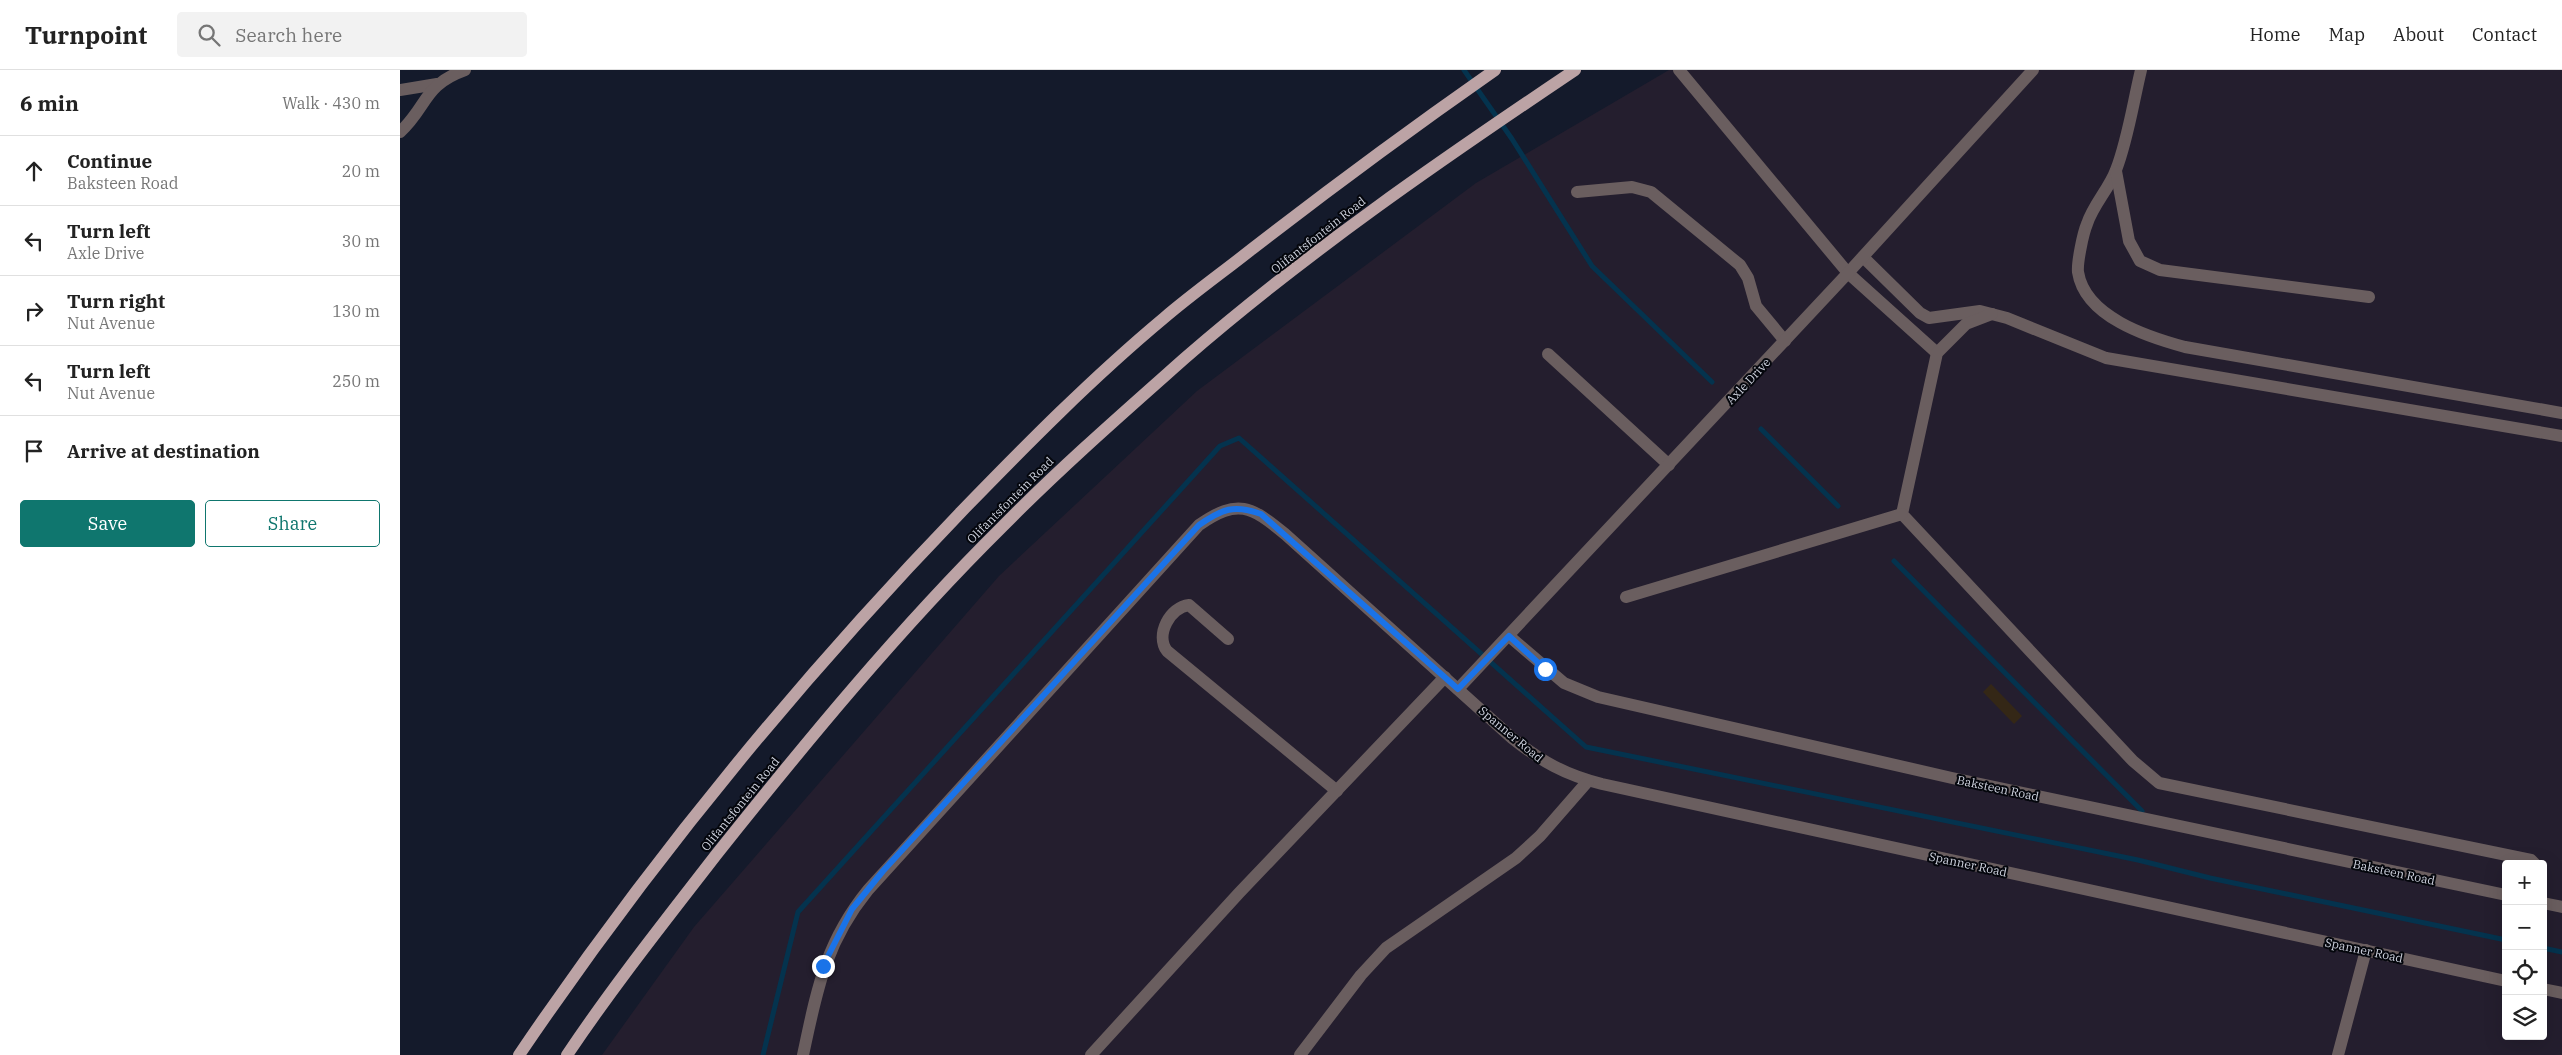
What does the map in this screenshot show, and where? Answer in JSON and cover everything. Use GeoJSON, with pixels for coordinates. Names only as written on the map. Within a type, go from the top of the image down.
{"type":"FeatureCollection","features":[{"type":"Feature","properties":{"kind":"main road","name":"Olifantsfontein Road"},"geometry":{"type":"LineString","coordinates":[[567,1055],[655,931],[760,800],[881,657],[1001,528],[1063,467],[1188,356],[1346,229],[1575,70]]}},
{"type":"Feature","properties":{"kind":"main road","name":"Olifantsfontein Road"},"geometry":{"type":"LineString","coordinates":[[518,1055],[590,953],[669,848],[828,656],[959,514],[1038,433],[1164,318],[1293,216],[1444,104],[1493,72]]}},
{"type":"Feature","properties":{"kind":"street"},"geometry":{"type":"LineString","coordinates":[[400,132],[418,112],[426,96],[437,84],[451,75],[466,70]]}},
{"type":"Feature","properties":{"kind":"street"},"geometry":{"type":"LineString","coordinates":[[1679,70],[1848,273],[1937,352]]}},
{"type":"Feature","properties":{"kind":"street","name":"Axle Drive"},"geometry":{"type":"LineString","coordinates":[[1458,689],[1863,258],[2033,70]]}},
{"type":"Feature","properties":{"kind":"street"},"geometry":{"type":"LineString","coordinates":[[2141,70],[2116,171],[2087,223],[2078,271],[2083,289],[2093,302],[2113,319],[2161,340],[2185,347],[2562,413]]}},
{"type":"Feature","properties":{"kind":"street"},"geometry":{"type":"LineString","coordinates":[[400,90],[437,84]]}},
{"type":"Feature","properties":{"kind":"street"},"geometry":{"type":"LineString","coordinates":[[2116,171],[2129,241],[2140,261],[2160,270],[2369,297]]}},
{"type":"Feature","properties":{"kind":"street"},"geometry":{"type":"LineString","coordinates":[[1577,192],[1632,187],[1651,192],[1740,265],[1748,278],[1756,306],[1785,341]]}},
{"type":"Feature","properties":{"kind":"street"},"geometry":{"type":"LineString","coordinates":[[1863,258],[1920,313],[1929,318],[1980,310],[2106,358],[2562,436]]}},
{"type":"Feature","properties":{"kind":"street"},"geometry":{"type":"LineString","coordinates":[[1902,514],[1937,352],[1966,324],[1992,314]]}},
{"type":"Feature","properties":{"kind":"street"},"geometry":{"type":"LineString","coordinates":[[1548,354],[1669,465]]}},
{"type":"Feature","properties":{"kind":"street","name":"Spanner Road"},"geometry":{"type":"LineString","coordinates":[[803,1055],[823,966],[852,909],[883,871],[1199,525],[1216,513],[1244,508],[1261,514],[1512,738],[1542,761],[1588,781],[2502,980]]}},
{"type":"Feature","properties":{"kind":"street"},"geometry":{"type":"LineString","coordinates":[[1626,597],[1902,514]]}},
{"type":"Feature","properties":{"kind":"street"},"geometry":{"type":"LineString","coordinates":[[1902,514],[2133,761],[2160,783],[2531,860]]}},
{"type":"Feature","properties":{"kind":"street"},"geometry":{"type":"LineString","coordinates":[[1228,638],[1189,605],[1181,606],[1172,614],[1161,635],[1162,645],[1167,651],[1337,791]]}},
{"type":"Feature","properties":{"kind":"street","name":"Baksteen Road"},"geometry":{"type":"LineString","coordinates":[[1509,636],[1564,683],[1598,697],[1952,778],[2502,894]]}},
{"type":"Feature","properties":{"kind":"street"},"geometry":{"type":"LineString","coordinates":[[1091,1055],[1240,893],[1445,677]]}},
{"type":"Feature","properties":{"kind":"street"},"geometry":{"type":"LineString","coordinates":[[1300,1055],[1361,975],[1386,948],[1474,889],[1516,858],[1540,836],[1588,781]]}},
{"type":"Feature","properties":{"kind":"street"},"geometry":{"type":"LineString","coordinates":[[2547,904],[2562,908]]}},
{"type":"Feature","properties":{"kind":"street"},"geometry":{"type":"LineString","coordinates":[[2338,1055],[2366,950]]}},
{"type":"Feature","properties":{"kind":"street"},"geometry":{"type":"LineString","coordinates":[[2547,990],[2562,993]]}},
{"type":"Feature","properties":{"kind":"shaded area"},"geometry":{"type":"Polygon","coordinates":[[[1669,70],[2562,70],[2562,1055],[602,1055],[694,927],[999,576],[1197,391],[1476,183],[1669,70]]]}},
{"type":"Feature","properties":{"kind":"building"},"geometry":{"type":"Polygon","coordinates":[[[1991,684],[2022,716],[2014,724],[1983,692],[1991,684]]]}},
{"type":"Feature","properties":{"kind":"waterway"},"geometry":{"type":"LineString","coordinates":[[1464,70],[1512,139],[1592,266],[1712,382]]}},
{"type":"Feature","properties":{"kind":"waterway"},"geometry":{"type":"LineString","coordinates":[[1761,429],[1838,506]]}},
{"type":"Feature","properties":{"kind":"waterway"},"geometry":{"type":"LineString","coordinates":[[763,1055],[798,912],[1220,446],[1239,438],[1586,747],[2138,860],[2210,878],[2502,939]]}},
{"type":"Feature","properties":{"kind":"waterway"},"geometry":{"type":"LineString","coordinates":[[1894,561],[2142,811]]}},
{"type":"Feature","properties":{"kind":"waterway"},"geometry":{"type":"LineString","coordinates":[[2547,949],[2562,952]]}},
{"type":"Feature","properties":{"kind":"route"},"geometry":{"type":"LineString","coordinates":[[823,966],[852,909],[883,871],[1150,577],[1199,525],[1216,513],[1229,509],[1244,508],[1261,514],[1458,689],[1473,671],[1509,636],[1545,669]]}}]}
